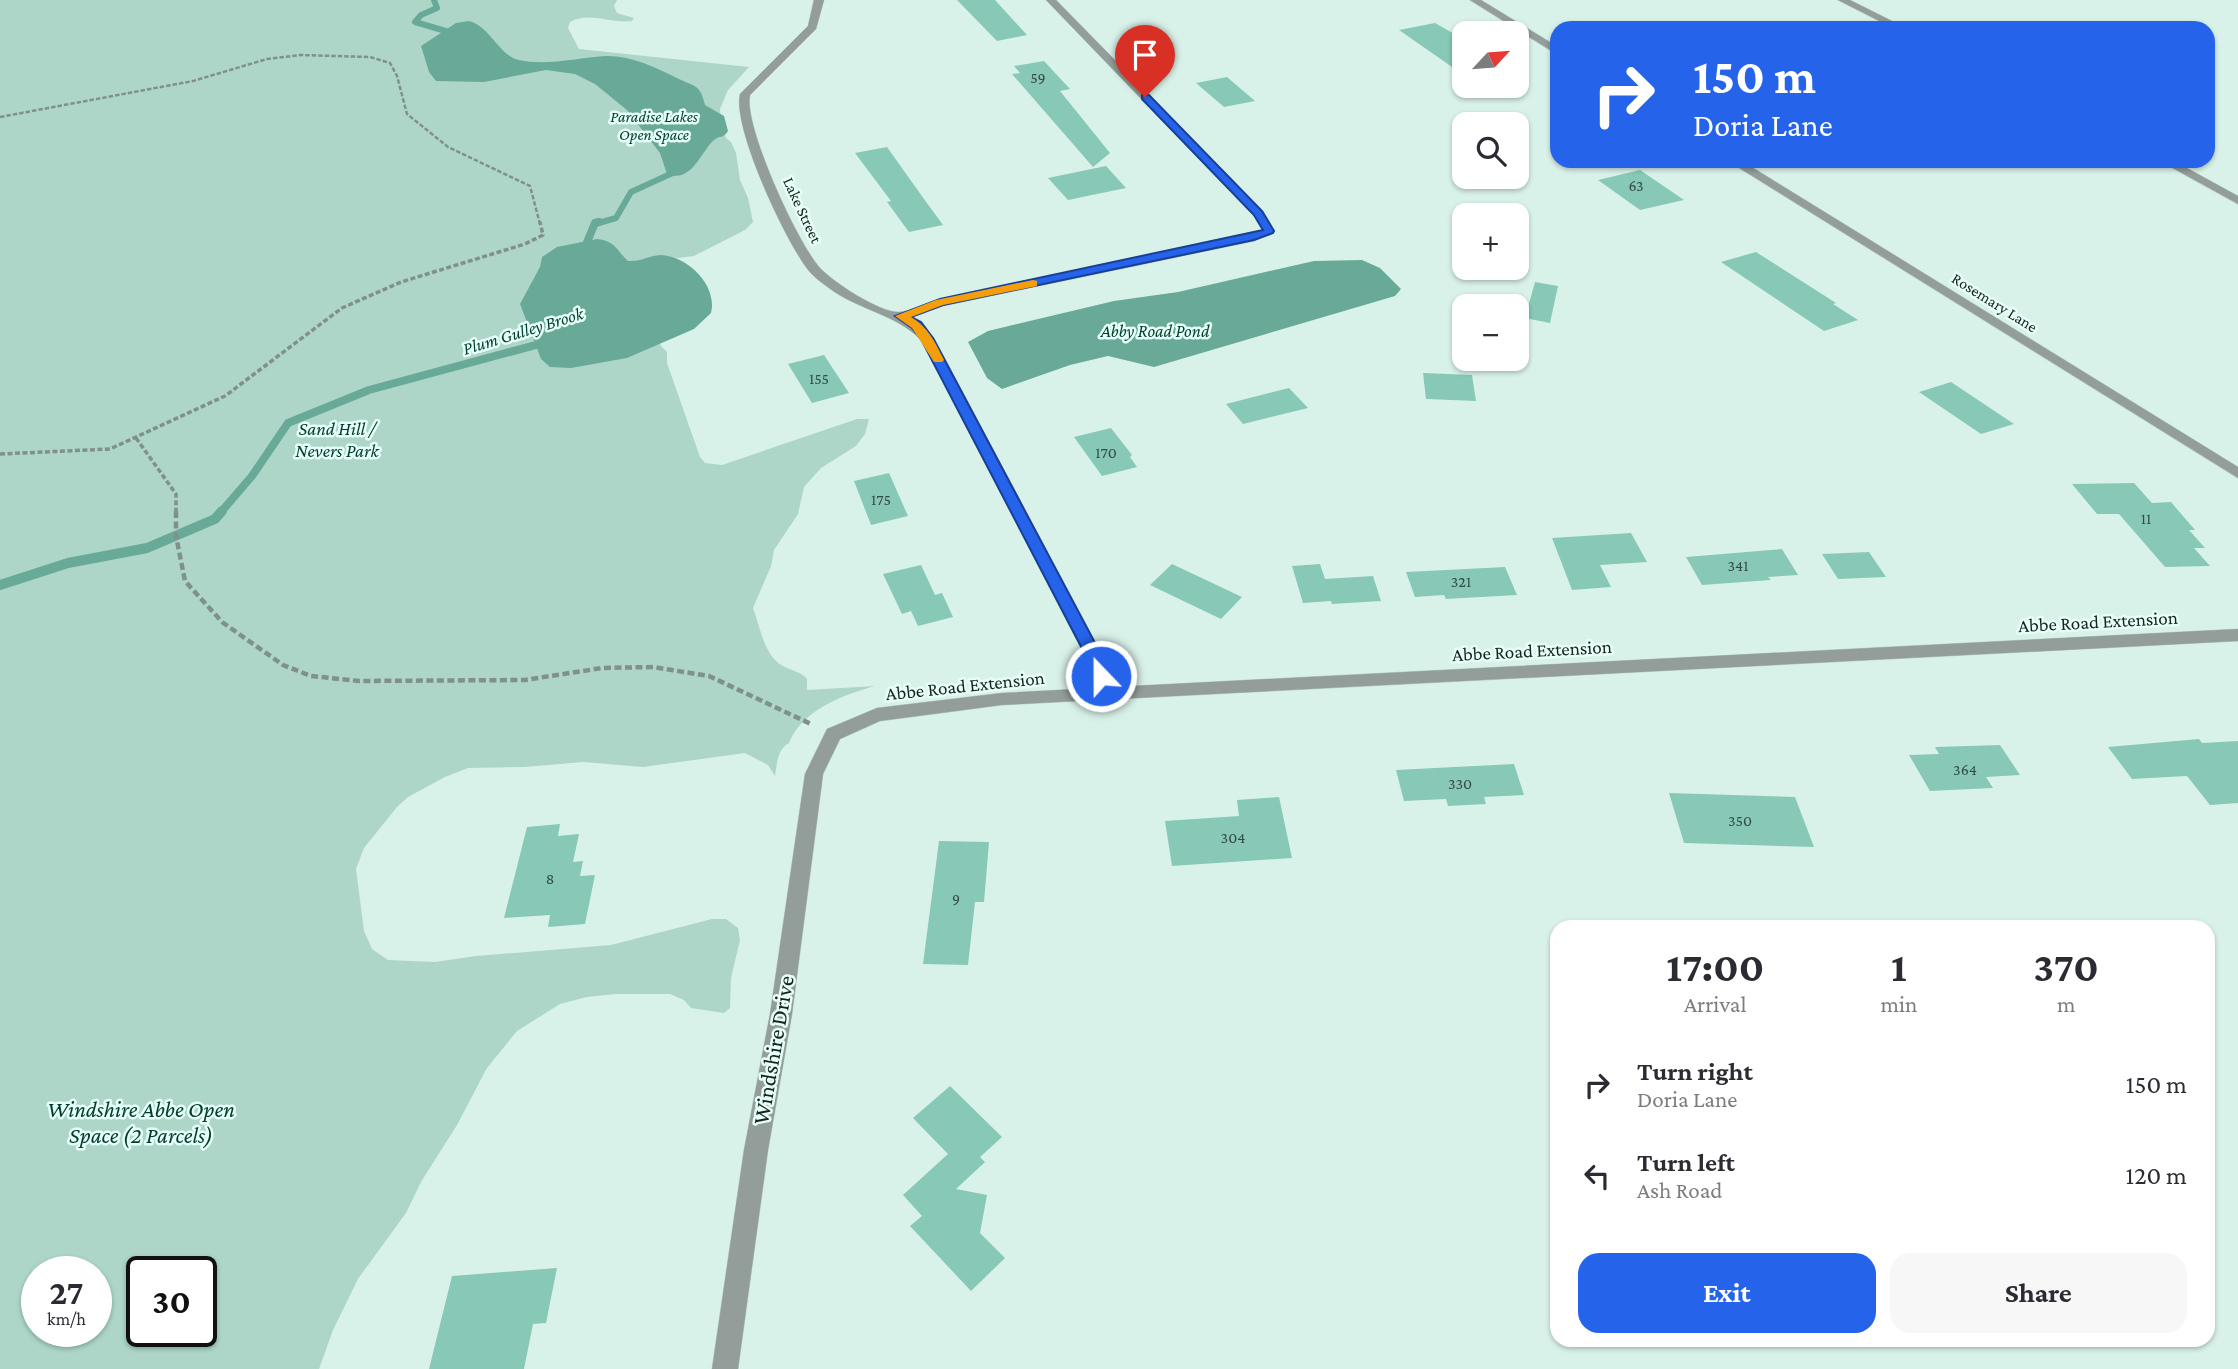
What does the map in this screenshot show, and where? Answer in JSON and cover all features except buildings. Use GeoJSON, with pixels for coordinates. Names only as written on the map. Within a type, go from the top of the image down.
{"type":"FeatureCollection","features":[{"type":"Feature","properties":{"kind":"street","name":"Lake Street"},"geometry":{"type":"LineString","coordinates":[[820,0],[813,27],[756,81],[746,94],[742,109],[751,138],[800,247],[812,267],[848,296],[870,307],[901,316],[916,325],[927,338],[1095,658],[1106,694]]}},
{"type":"Feature","properties":{"kind":"street"},"geometry":{"type":"LineString","coordinates":[[901,316],[940,303],[1254,237],[1269,231],[1259,214],[1051,0]]}},
{"type":"Feature","properties":{"kind":"street"},"geometry":{"type":"LineString","coordinates":[[1475,0],[1550,47]]}},
{"type":"Feature","properties":{"kind":"street"},"geometry":{"type":"LineString","coordinates":[[1843,0],[1886,21]]}},
{"type":"Feature","properties":{"kind":"street","name":"Rosemary Lane"},"geometry":{"type":"LineString","coordinates":[[1745,168],[2238,473]]}},
{"type":"Feature","properties":{"kind":"street"},"geometry":{"type":"LineString","coordinates":[[2179,168],[2238,201]]}},
{"type":"Feature","properties":{"kind":"street","name":"Abbe Road Extension"},"geometry":{"type":"LineString","coordinates":[[833,734],[877,715],[1002,699],[2238,635]]}},
{"type":"Feature","properties":{"kind":"street","name":"Windshire Drive"},"geometry":{"type":"LineString","coordinates":[[725,1369],[756,1150],[781,1014],[814,774],[833,734]]}},
{"type":"Feature","properties":{"kind":"path"},"geometry":{"type":"LineString","coordinates":[[0,117],[193,80],[267,60],[300,55],[370,57],[390,63],[397,76],[407,114],[448,147],[530,186],[543,235],[525,244],[401,282],[342,308],[225,396],[136,439],[110,449],[0,454]]}},
{"type":"Feature","properties":{"kind":"path"},"geometry":{"type":"LineString","coordinates":[[136,439],[176,494],[176,536],[185,581],[222,622],[284,665],[311,676],[359,681],[525,680],[602,668],[653,667],[709,676],[833,734]]}},
{"type":"Feature","properties":{"kind":"green space","name":"Sand Hill / Nevers Park"},"geometry":{"type":"Polygon","coordinates":[[[0,0],[617,0],[614,6],[617,13],[634,18],[632,21],[585,18],[570,22],[568,28],[579,49],[749,67],[728,90],[720,109],[721,125],[736,153],[740,180],[748,198],[753,222],[745,230],[694,256],[678,258],[658,255],[632,262],[661,346],[667,352],[667,363],[700,457],[705,463],[722,465],[857,419],[869,419],[865,434],[856,446],[821,468],[804,487],[798,514],[774,550],[771,566],[753,608],[771,655],[783,666],[804,676],[807,679],[807,690],[875,686],[837,699],[803,721],[780,753],[775,776],[768,765],[745,753],[643,767],[583,762],[468,768],[408,797],[364,848],[356,869],[364,931],[372,949],[388,960],[435,962],[611,945],[712,919],[726,919],[738,928],[740,940],[731,978],[730,1008],[724,1013],[691,1008],[684,1000],[670,994],[615,994],[560,1004],[517,1031],[487,1068],[406,1213],[358,1279],[333,1330],[319,1369],[0,1369],[0,0]]]}},
{"type":"Feature","properties":{"kind":"water"},"geometry":{"type":"Polygon","coordinates":[[[469,21],[483,29],[505,53],[519,60],[551,62],[614,56],[651,66],[695,87],[701,93],[705,105],[724,116],[728,131],[709,145],[689,171],[676,176],[667,174],[660,153],[627,110],[595,84],[575,74],[546,70],[484,82],[436,81],[429,72],[421,46],[456,23],[469,21]]]}},
{"type":"Feature","properties":{"kind":"water"},"geometry":{"type":"Polygon","coordinates":[[[597,239],[612,244],[628,261],[661,255],[691,267],[699,274],[710,293],[711,313],[694,329],[627,358],[571,368],[550,367],[541,359],[520,304],[540,267],[542,257],[557,247],[597,239]]]}},
{"type":"Feature","properties":{"kind":"water","name":"Abby Road Pond"},"geometry":{"type":"Polygon","coordinates":[[[1362,260],[1380,268],[1401,289],[1395,296],[1154,367],[1108,356],[1070,365],[1002,389],[987,378],[968,342],[988,331],[1114,301],[1178,292],[1314,261],[1362,260]]]}},
{"type":"Feature","properties":{"kind":"waterway","name":"Plum Gulley Brook"},"geometry":{"type":"LineString","coordinates":[[434,0],[437,8],[421,15],[415,22],[456,34]]}},
{"type":"Feature","properties":{"kind":"waterway","name":"Plum Gulley Brook"},"geometry":{"type":"LineString","coordinates":[[595,224],[616,218],[631,192],[677,171],[677,168]]}},
{"type":"Feature","properties":{"kind":"waterway","name":"Plum Gulley Brook"},"geometry":{"type":"LineString","coordinates":[[586,251],[585,247],[595,223],[599,222]]}},
{"type":"Feature","properties":{"kind":"waterway","name":"Plum Gulley Brook"},"geometry":{"type":"LineString","coordinates":[[221,512],[252,476],[288,423],[369,390],[547,342]]}},
{"type":"Feature","properties":{"kind":"waterway","name":"Plum Gulley Brook"},"geometry":{"type":"LineString","coordinates":[[0,585],[68,563],[147,548],[215,519],[222,511]]}},
{"type":"Feature","properties":{"kind":"slow traffic"},"geometry":{"type":"LineString","coordinates":[[938,360],[927,338],[916,325],[901,316],[940,303],[1033,283]]}},
{"type":"Feature","properties":{"kind":"route"},"geometry":{"type":"LineString","coordinates":[[1101,676],[1095,658],[927,338],[916,325],[901,316],[940,303],[1254,237],[1269,231],[1259,214],[1145,97]]}},
{"type":"Feature","properties":{"kind":"park label","name":"Paradise Lakes Open Space"},"geometry":{"type":"Point","coordinates":[654,125]}},
{"type":"Feature","properties":{"kind":"park label","name":"Windshire Abbe Open Space (2 Parcels)"},"geometry":{"type":"Point","coordinates":[141,1122]}}]}
